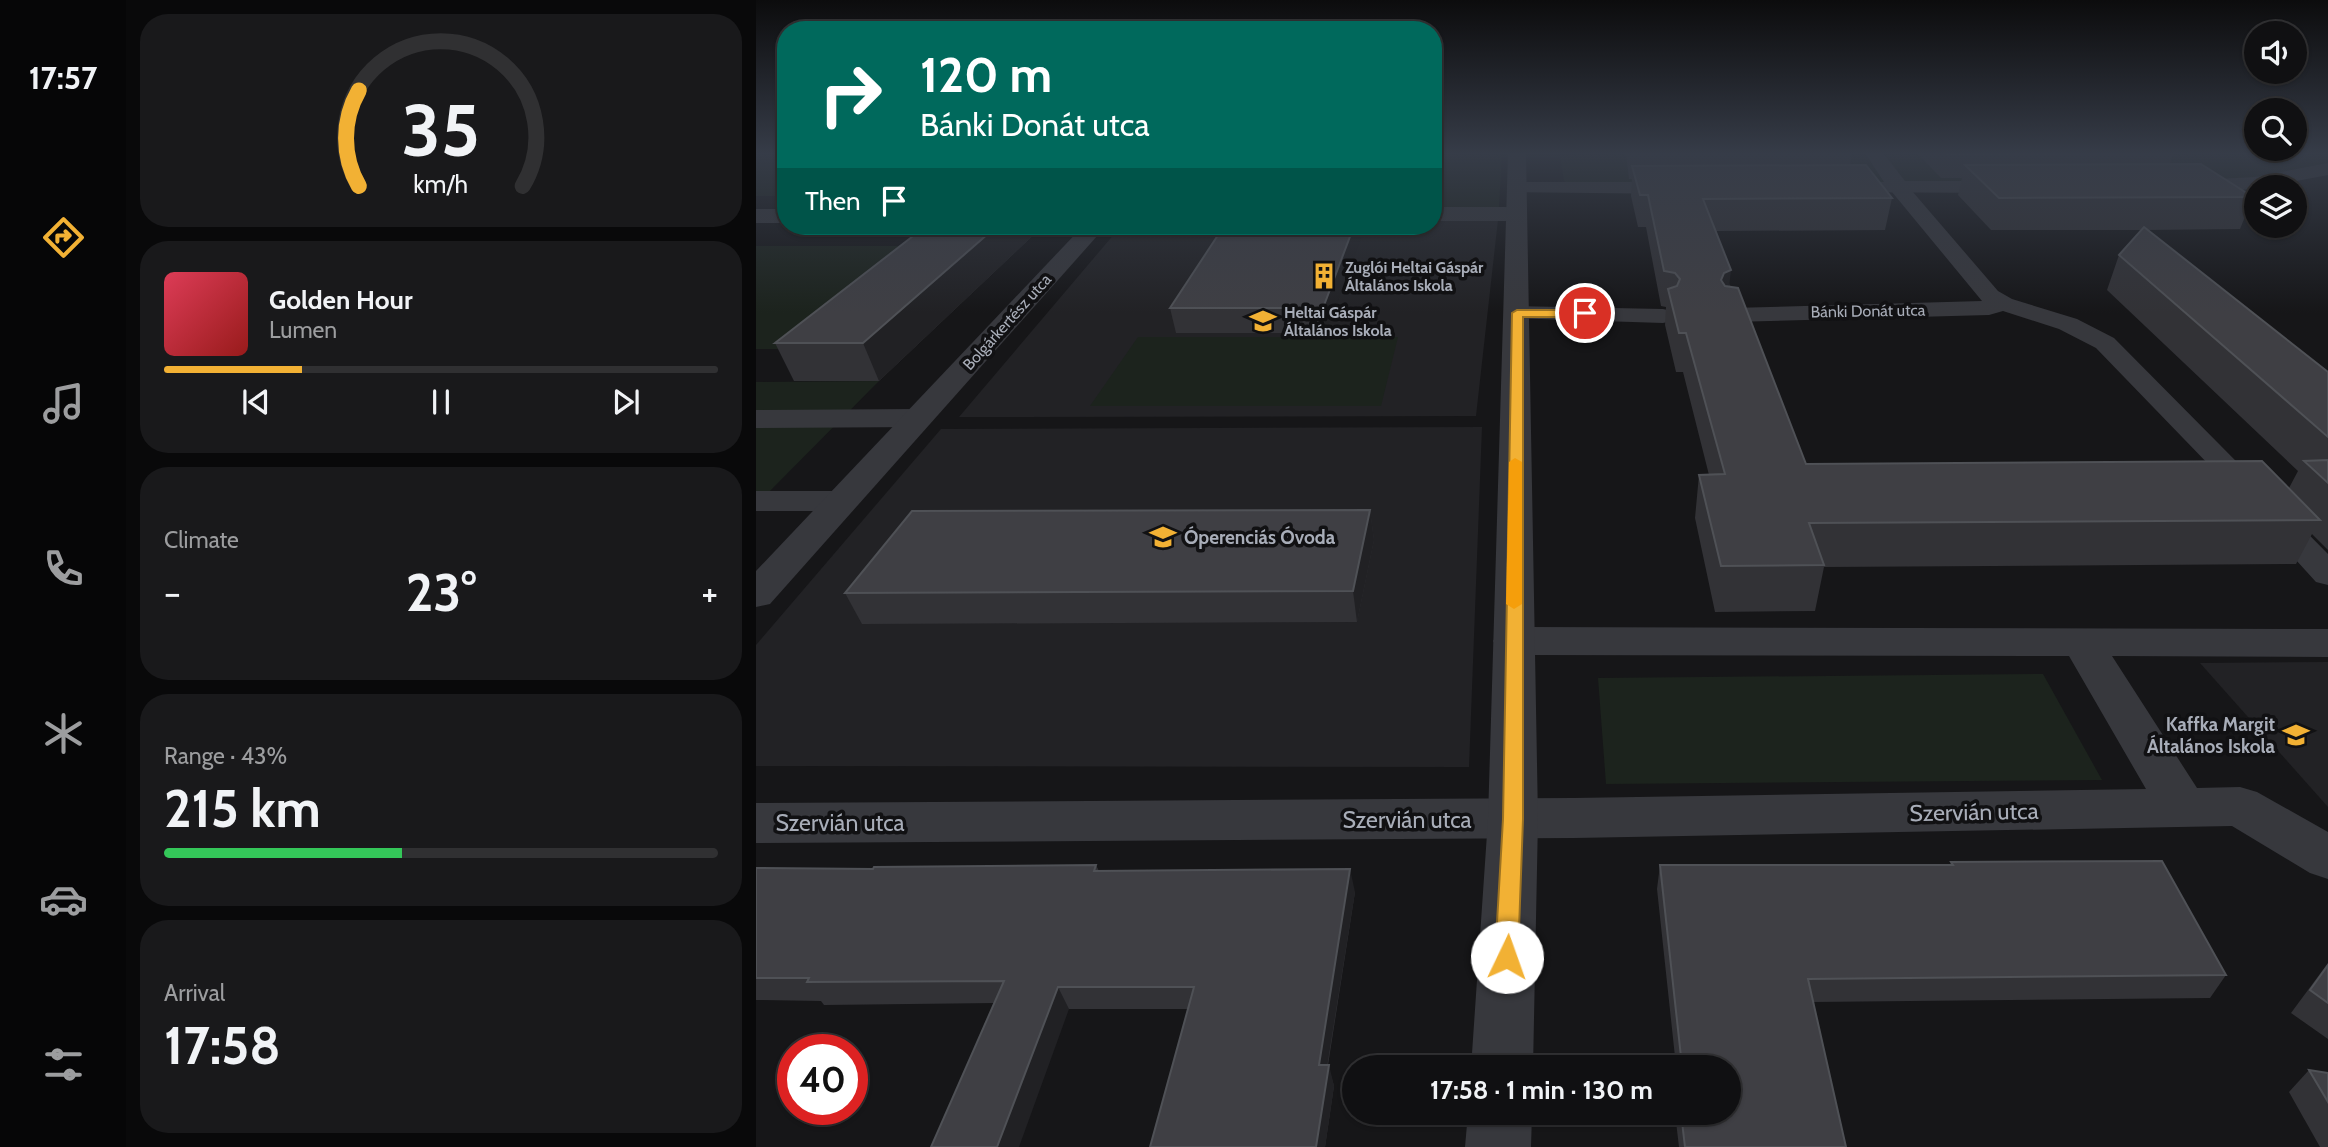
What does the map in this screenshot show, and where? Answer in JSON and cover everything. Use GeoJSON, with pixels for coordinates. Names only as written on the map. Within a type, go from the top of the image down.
{"type":"FeatureCollection","features":[{"type":"Feature","properties":{"kind":"street"},"geometry":{"type":"LineString","coordinates":[[1503,1055],[1513,819],[1517,207]]}},
{"type":"Feature","properties":{"kind":"street"},"geometry":{"type":"LineString","coordinates":[[756,216],[777,216]]}},
{"type":"Feature","properties":{"kind":"street","name":"Bolgárkertész utca"},"geometry":{"type":"LineString","coordinates":[[756,595],[1087,235]]}},
{"type":"Feature","properties":{"kind":"street"},"geometry":{"type":"LineString","coordinates":[[1514,641],[2328,643]]}},
{"type":"Feature","properties":{"kind":"street"},"geometry":{"type":"LineString","coordinates":[[2083,644],[2183,808]]}},
{"type":"Feature","properties":{"kind":"street","name":"Szervián utca"},"geometry":{"type":"LineString","coordinates":[[756,823],[1513,819],[2239,806],[2328,858]]}},
{"type":"Feature","properties":{"kind":"street"},"geometry":{"type":"LineString","coordinates":[[1498,1147],[1499,1125]]}},
{"type":"Feature","properties":{"kind":"lane"},"geometry":{"type":"LineString","coordinates":[[1915,207],[1990,296],[2004,304],[2067,324],[2105,343],[2224,463],[2328,574]]}},
{"type":"Feature","properties":{"kind":"lane","name":"Bánki Donát utca"},"geometry":{"type":"LineString","coordinates":[[1731,315],[1989,308],[2004,304]]}},
{"type":"Feature","properties":{"kind":"lane"},"geometry":{"type":"LineString","coordinates":[[1517,313],[1663,316]]}},
{"type":"Feature","properties":{"kind":"lane"},"geometry":{"type":"LineString","coordinates":[[756,419],[919,418]]}},
{"type":"Feature","properties":{"kind":"lane"},"geometry":{"type":"LineString","coordinates":[[756,501],[843,501]]}},
{"type":"Feature","properties":{"kind":"shaded area"},"geometry":{"type":"Polygon","coordinates":[[[1442,207],[1499,207],[1442,208],[1442,207]]]}},
{"type":"Feature","properties":{"kind":"shaded area","name":"Heltai Gáspár Általános Iskola"},"geometry":{"type":"Polygon","coordinates":[[[1442,220],[1498,220],[1476,416],[959,417],[1113,235],[1442,235],[1442,220]]]}},
{"type":"Feature","properties":{"kind":"shaded area"},"geometry":{"type":"Polygon","coordinates":[[[756,246],[955,246],[833,349],[756,349],[756,246]]]}},
{"type":"Feature","properties":{"kind":"shaded area"},"geometry":{"type":"Polygon","coordinates":[[[1138,337],[1398,337],[1381,406],[1090,406],[1138,337]]]}},
{"type":"Feature","properties":{"kind":"shaded area"},"geometry":{"type":"Polygon","coordinates":[[[879,381],[756,505],[756,382],[879,381]]]}},
{"type":"Feature","properties":{"kind":"shaded area","name":"Óperenciás Óvoda"},"geometry":{"type":"Polygon","coordinates":[[[1482,427],[1469,767],[756,766],[756,645],[941,429],[1482,427]]]}},
{"type":"Feature","properties":{"kind":"shaded area","name":"Kaffka Margit Általános Iskola"},"geometry":{"type":"Polygon","coordinates":[[[2328,662],[2328,807],[2200,663],[2328,662]]]}},
{"type":"Feature","properties":{"kind":"shaded area"},"geometry":{"type":"Polygon","coordinates":[[[2043,674],[2102,780],[1606,784],[1598,678],[2043,674]]]}},
{"type":"Feature","properties":{"kind":"building"},"geometry":{"type":"Polygon","coordinates":[[[1650,207],[1706,207],[1731,270],[1724,273],[1721,280],[1725,286],[1738,288],[1806,464],[2262,461],[2320,520],[1809,523],[1824,565],[1721,566],[1699,475],[1725,474],[1686,333],[1679,333],[1668,289],[1677,286],[1680,279],[1675,273],[1664,271],[1650,207]]]}},
{"type":"Feature","properties":{"kind":"building"},"geometry":{"type":"Polygon","coordinates":[[[2144,227],[2328,372],[2328,437],[2119,255],[2144,227]]]}},
{"type":"Feature","properties":{"kind":"building"},"geometry":{"type":"Polygon","coordinates":[[[914,235],[987,235],[863,343],[775,343],[914,235]]]}},
{"type":"Feature","properties":{"kind":"building"},"geometry":{"type":"Polygon","coordinates":[[[1218,235],[1351,235],[1323,308],[1170,308],[1218,235]]]}},
{"type":"Feature","properties":{"kind":"building"},"geometry":{"type":"Polygon","coordinates":[[[2328,460],[2328,483],[2304,461],[2328,460]]]}},
{"type":"Feature","properties":{"kind":"building"},"geometry":{"type":"Polygon","coordinates":[[[1370,510],[1353,591],[845,593],[912,511],[1370,510]]]}},
{"type":"Feature","properties":{"kind":"building"},"geometry":{"type":"Polygon","coordinates":[[[2162,861],[2226,975],[1808,979],[1846,1147],[1685,1147],[1682,1125],[1741,1125],[1741,1055],[1681,1055],[1660,865],[1953,865],[1951,862],[2162,861]]]}},
{"type":"Feature","properties":{"kind":"building"},"geometry":{"type":"Polygon","coordinates":[[[1096,865],[1094,871],[1350,869],[1319,1065],[1329,1065],[1316,1147],[1150,1147],[1194,987],[1058,987],[997,1147],[931,1147],[1004,981],[807,982],[809,978],[756,978],[756,868],[1096,865]]]}},
{"type":"Feature","properties":{"kind":"building"},"geometry":{"type":"Polygon","coordinates":[[[2328,965],[2328,1003],[2310,990],[2328,965]]]}},
{"type":"Feature","properties":{"kind":"building"},"geometry":{"type":"Polygon","coordinates":[[[2309,1070],[2328,1073],[2328,1102],[2309,1070]]]}},
{"type":"Feature","properties":{"kind":"slow traffic"},"geometry":{"type":"LineString","coordinates":[[1514,604],[1515,462]]}},
{"type":"Feature","properties":{"kind":"place","name":"Zuglói Heltai Gáspár Általános Iskola"},"geometry":{"type":"Point","coordinates":[1324,276]}},
{"type":"Feature","properties":{"kind":"place","name":"Heltai Gáspár Általános Iskola"},"geometry":{"type":"Point","coordinates":[1263,321]}},
{"type":"Feature","properties":{"kind":"place","name":"Óperenciás Óvoda"},"geometry":{"type":"Point","coordinates":[1163,537]}},
{"type":"Feature","properties":{"kind":"place","name":"Kaffka Margit Általános Iskola"},"geometry":{"type":"Point","coordinates":[2296,735]}},
{"type":"Feature","properties":{"kind":"route"},"geometry":{"type":"LineString","coordinates":[[1507,957],[1513,819],[1517,313],[1585,313]]}}]}
